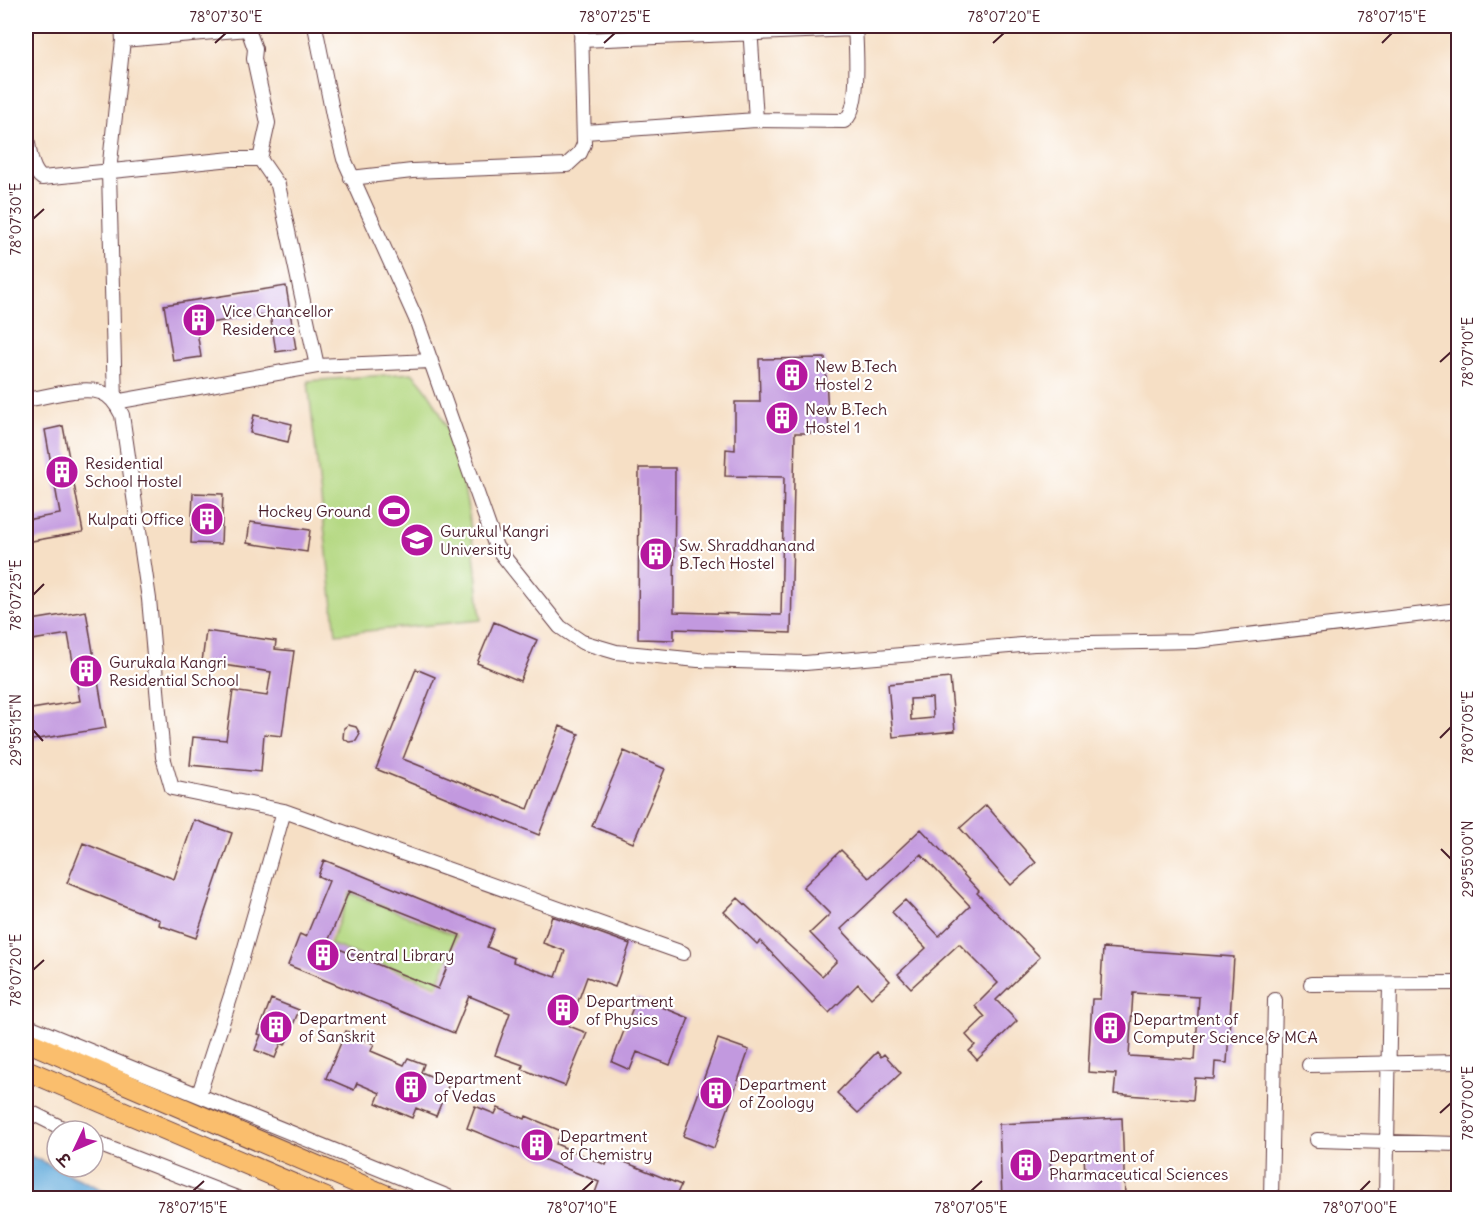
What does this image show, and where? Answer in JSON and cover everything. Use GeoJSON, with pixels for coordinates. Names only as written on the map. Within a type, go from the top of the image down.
{"type":"FeatureCollection","features":[{"type":"Feature","properties":{"kind":"highway"},"geometry":{"type":"LineString","coordinates":[[26,1041],[393,1198]]}},
{"type":"Feature","properties":{"kind":"highway"},"geometry":{"type":"LineString","coordinates":[[26,1070],[326,1198]]}},
{"type":"Feature","properties":{"kind":"street"},"geometry":{"type":"LineString","coordinates":[[122,26],[123,40],[109,172],[116,402],[122,415],[149,599],[163,757],[172,788],[284,812],[683,953]]}},
{"type":"Feature","properties":{"kind":"street"},"geometry":{"type":"LineString","coordinates":[[315,26],[333,120],[351,178],[416,319],[496,547],[560,627],[582,642],[616,652],[698,660],[805,663],[1034,644],[1196,641],[1458,610]]}},
{"type":"Feature","properties":{"kind":"street"},"geometry":{"type":"LineString","coordinates":[[351,178],[412,171],[567,165],[583,150],[585,132],[581,26]]}},
{"type":"Feature","properties":{"kind":"street"},"geometry":{"type":"LineString","coordinates":[[581,40],[750,29],[855,27],[855,104],[849,118],[844,121],[756,120],[585,132]]}},
{"type":"Feature","properties":{"kind":"street"},"geometry":{"type":"LineString","coordinates":[[123,40],[248,28],[255,49],[254,59],[268,123],[260,159],[278,184],[317,366]]}},
{"type":"Feature","properties":{"kind":"street"},"geometry":{"type":"LineString","coordinates":[[750,29],[756,120]]}},
{"type":"Feature","properties":{"kind":"street"},"geometry":{"type":"LineString","coordinates":[[26,133],[32,161],[37,175],[42,178],[232,159],[260,159]]}},
{"type":"Feature","properties":{"kind":"street"},"geometry":{"type":"LineString","coordinates":[[26,400],[83,391],[101,392],[116,402],[317,366],[431,361]]}},
{"type":"Feature","properties":{"kind":"street"},"geometry":{"type":"LineString","coordinates":[[199,1094],[234,986],[284,812]]}},
{"type":"Feature","properties":{"kind":"street"},"geometry":{"type":"LineString","coordinates":[[1311,984],[1458,984]]}},
{"type":"Feature","properties":{"kind":"street"},"geometry":{"type":"LineString","coordinates":[[1386,1198],[1390,984]]}},
{"type":"Feature","properties":{"kind":"street"},"geometry":{"type":"LineString","coordinates":[[1271,1198],[1275,1000]]}},
{"type":"Feature","properties":{"kind":"street"},"geometry":{"type":"LineString","coordinates":[[26,1025],[451,1198]]}},
{"type":"Feature","properties":{"kind":"street"},"geometry":{"type":"LineString","coordinates":[[1309,1065],[1458,1062]]}},
{"type":"Feature","properties":{"kind":"street"},"geometry":{"type":"LineString","coordinates":[[26,1110],[45,1120]]}},
{"type":"Feature","properties":{"kind":"street"},"geometry":{"type":"LineString","coordinates":[[1317,1140],[1458,1144]]}},
{"type":"Feature","properties":{"kind":"street"},"geometry":{"type":"LineString","coordinates":[[105,1147],[237,1198]]}},
{"type":"Feature","properties":{"kind":"green space"},"geometry":{"type":"Polygon","coordinates":[[[412,373],[430,396],[445,423],[456,455],[470,524],[481,620],[336,634],[308,381],[412,373]]]}},
{"type":"Feature","properties":{"kind":"green space"},"geometry":{"type":"Polygon","coordinates":[[[350,893],[457,936],[437,986],[330,944],[350,893]]]}},
{"type":"Feature","properties":{"kind":"water"},"geometry":{"type":"Polygon","coordinates":[[[26,1154],[45,1163],[45,1179],[79,1179],[120,1198],[26,1198],[26,1154]]]}},
{"type":"Feature","properties":{"kind":"building","name":"Vice Chancellor Residence"},"geometry":{"type":"Polygon","coordinates":[[[286,286],[296,349],[276,352],[270,314],[196,325],[201,357],[173,361],[164,305],[286,286]]]}},
{"type":"Feature","properties":{"kind":"building"},"geometry":{"type":"Polygon","coordinates":[[[825,358],[829,433],[795,433],[791,633],[674,629],[674,640],[638,639],[639,468],[675,468],[674,612],[781,615],[784,477],[725,476],[726,449],[735,450],[735,402],[760,402],[759,359],[825,358]]]}},
{"type":"Feature","properties":{"kind":"building"},"geometry":{"type":"Polygon","coordinates":[[[254,415],[292,424],[288,442],[250,433],[254,415]]]}},
{"type":"Feature","properties":{"kind":"building","name":"Residential School Hostel"},"geometry":{"type":"Polygon","coordinates":[[[63,426],[83,532],[26,542],[26,520],[60,514],[45,430],[63,426]]]}},
{"type":"Feature","properties":{"kind":"building","name":"Kulpati Office"},"geometry":{"type":"Polygon","coordinates":[[[193,493],[223,494],[221,544],[191,543],[193,493]]]}},
{"type":"Feature","properties":{"kind":"building"},"geometry":{"type":"Polygon","coordinates":[[[250,522],[310,530],[307,552],[247,543],[250,522]]]}},
{"type":"Feature","properties":{"kind":"building","name":"Gurukala Kangri Residential School"},"geometry":{"type":"Polygon","coordinates":[[[86,611],[106,728],[26,741],[26,710],[80,701],[68,634],[26,641],[26,621],[86,611]]]}},
{"type":"Feature","properties":{"kind":"building"},"geometry":{"type":"Polygon","coordinates":[[[494,622],[537,640],[520,681],[477,663],[494,622]]]}},
{"type":"Feature","properties":{"kind":"building"},"geometry":{"type":"Polygon","coordinates":[[[206,631],[276,641],[275,649],[294,651],[282,736],[264,734],[261,772],[190,765],[193,737],[226,740],[233,691],[267,696],[271,672],[202,662],[206,631]]]}},
{"type":"Feature","properties":{"kind":"building"},"geometry":{"type":"Polygon","coordinates":[[[416,669],[435,677],[403,759],[528,809],[560,726],[579,734],[539,835],[376,769],[416,669]]]}},
{"type":"Feature","properties":{"kind":"building"},"geometry":{"type":"Polygon","coordinates":[[[950,678],[955,731],[893,737],[888,684],[950,678]],[[932,698],[910,699],[911,720],[933,718],[932,698]]]}},
{"type":"Feature","properties":{"kind":"building"},"geometry":{"type":"Polygon","coordinates":[[[348,725],[356,727],[360,734],[356,741],[349,742],[343,738],[344,728],[348,725]]]}},
{"type":"Feature","properties":{"kind":"building"},"geometry":{"type":"Polygon","coordinates":[[[624,751],[665,769],[633,843],[592,826],[624,751]]]}},
{"type":"Feature","properties":{"kind":"building"},"geometry":{"type":"Polygon","coordinates":[[[986,805],[1036,863],[1011,885],[960,828],[986,805]]]}},
{"type":"Feature","properties":{"kind":"building"},"geometry":{"type":"Polygon","coordinates":[[[194,820],[232,833],[196,938],[159,925],[160,920],[67,883],[83,843],[174,879],[194,820]]]}},
{"type":"Feature","properties":{"kind":"building"},"geometry":{"type":"Polygon","coordinates":[[[921,829],[979,891],[977,893],[1040,957],[996,1000],[1017,1021],[977,1060],[969,1051],[975,1045],[966,1035],[985,1017],[975,1006],[998,983],[959,944],[911,988],[898,974],[926,948],[892,912],[905,900],[939,936],[970,906],[921,854],[841,929],[890,981],[871,998],[858,984],[829,1013],[760,941],[757,944],[724,912],[738,898],[822,976],[837,961],[810,933],[830,914],[803,887],[841,850],[869,878],[921,829]]]}},
{"type":"Feature","properties":{"kind":"building"},"geometry":{"type":"Polygon","coordinates":[[[324,860],[494,929],[487,947],[514,958],[513,962],[556,977],[565,951],[543,943],[552,916],[630,944],[615,987],[587,977],[569,1026],[587,1033],[565,1086],[522,1069],[523,1065],[495,1055],[510,1013],[469,996],[454,1033],[288,965],[300,934],[306,937],[329,881],[318,876],[324,860]],[[349,891],[327,944],[438,989],[460,935],[349,891]]]}},
{"type":"Feature","properties":{"kind":"building","name":"Department of Computer Science & MCA"},"geometry":{"type":"Polygon","coordinates":[[[1103,948],[1234,957],[1227,1063],[1215,1062],[1214,1079],[1195,1078],[1193,1100],[1114,1094],[1116,1074],[1088,1072],[1092,999],[1100,999],[1103,948]],[[1133,993],[1129,1056],[1195,1060],[1199,997],[1133,993]]]}},
{"type":"Feature","properties":{"kind":"building"},"geometry":{"type":"Polygon","coordinates":[[[637,997],[689,1018],[670,1065],[637,1052],[630,1070],[612,1062],[637,997]]]}},
{"type":"Feature","properties":{"kind":"building","name":"Department of Sanskrit"},"geometry":{"type":"Polygon","coordinates":[[[271,999],[299,1010],[285,1045],[281,1043],[275,1058],[255,1050],[261,1035],[258,1034],[271,999]]]}},
{"type":"Feature","properties":{"kind":"building"},"geometry":{"type":"Polygon","coordinates":[[[346,1031],[374,1044],[371,1051],[404,1065],[408,1058],[424,1064],[421,1072],[449,1084],[436,1116],[416,1108],[412,1118],[376,1103],[380,1093],[357,1083],[354,1090],[326,1078],[346,1031]]]}},
{"type":"Feature","properties":{"kind":"building","name":"Department of Zoology"},"geometry":{"type":"Polygon","coordinates":[[[718,1039],[749,1050],[714,1148],[683,1136],[718,1039]]]}},
{"type":"Feature","properties":{"kind":"building"},"geometry":{"type":"Polygon","coordinates":[[[877,1052],[881,1057],[884,1054],[901,1073],[858,1113],[837,1093],[877,1052]]]}},
{"type":"Feature","properties":{"kind":"building"},"geometry":{"type":"Polygon","coordinates":[[[475,1106],[495,1114],[498,1108],[525,1119],[526,1116],[561,1131],[556,1144],[606,1165],[610,1156],[681,1185],[675,1198],[593,1198],[599,1182],[467,1128],[475,1106]]]}},
{"type":"Feature","properties":{"kind":"building","name":"Department of Pharmaceutical Sciences"},"geometry":{"type":"Polygon","coordinates":[[[1122,1118],[1125,1197],[1002,1198],[999,1124],[1122,1118]],[[1084,1153],[1050,1154],[1051,1177],[1085,1176],[1084,1153]]]}},
{"type":"Feature","properties":{"kind":"place","name":"Vice Chancellor Residence"},"geometry":{"type":"Point","coordinates":[199,320]}},
{"type":"Feature","properties":{"kind":"place","name":"New B.Tech Hostel 2"},"geometry":{"type":"Point","coordinates":[792,375]}},
{"type":"Feature","properties":{"kind":"place","name":"New B.Tech Hostel 1"},"geometry":{"type":"Point","coordinates":[782,418]}},
{"type":"Feature","properties":{"kind":"place","name":"Residential School Hostel"},"geometry":{"type":"Point","coordinates":[62,472]}},
{"type":"Feature","properties":{"kind":"place","name":"Hockey Ground"},"geometry":{"type":"Point","coordinates":[394,511]}},
{"type":"Feature","properties":{"kind":"place","name":"Kulpati Office"},"geometry":{"type":"Point","coordinates":[207,519]}},
{"type":"Feature","properties":{"kind":"place","name":"Gurukul Kangri University"},"geometry":{"type":"Point","coordinates":[417,540]}},
{"type":"Feature","properties":{"kind":"place","name":"Sw. Shraddhanand B.Tech Hostel"},"geometry":{"type":"Point","coordinates":[656,554]}},
{"type":"Feature","properties":{"kind":"place","name":"Gurukala Kangri Residential School"},"geometry":{"type":"Point","coordinates":[86,671]}},
{"type":"Feature","properties":{"kind":"place","name":"Central Library"},"geometry":{"type":"Point","coordinates":[323,955]}},
{"type":"Feature","properties":{"kind":"place","name":"Department of Physics"},"geometry":{"type":"Point","coordinates":[563,1010]}},
{"type":"Feature","properties":{"kind":"place","name":"Department of Sanskrit"},"geometry":{"type":"Point","coordinates":[276,1027]}},
{"type":"Feature","properties":{"kind":"place","name":"Department of Computer Science & MCA"},"geometry":{"type":"Point","coordinates":[1110,1028]}},
{"type":"Feature","properties":{"kind":"place","name":"Department of Vedas"},"geometry":{"type":"Point","coordinates":[411,1087]}},
{"type":"Feature","properties":{"kind":"place","name":"Department of Zoology"},"geometry":{"type":"Point","coordinates":[716,1093]}},
{"type":"Feature","properties":{"kind":"place","name":"Department of Chemistry"},"geometry":{"type":"Point","coordinates":[537,1145]}},
{"type":"Feature","properties":{"kind":"place","name":"Department of Pharmaceutical Sciences"},"geometry":{"type":"Point","coordinates":[1026,1165]}}]}
